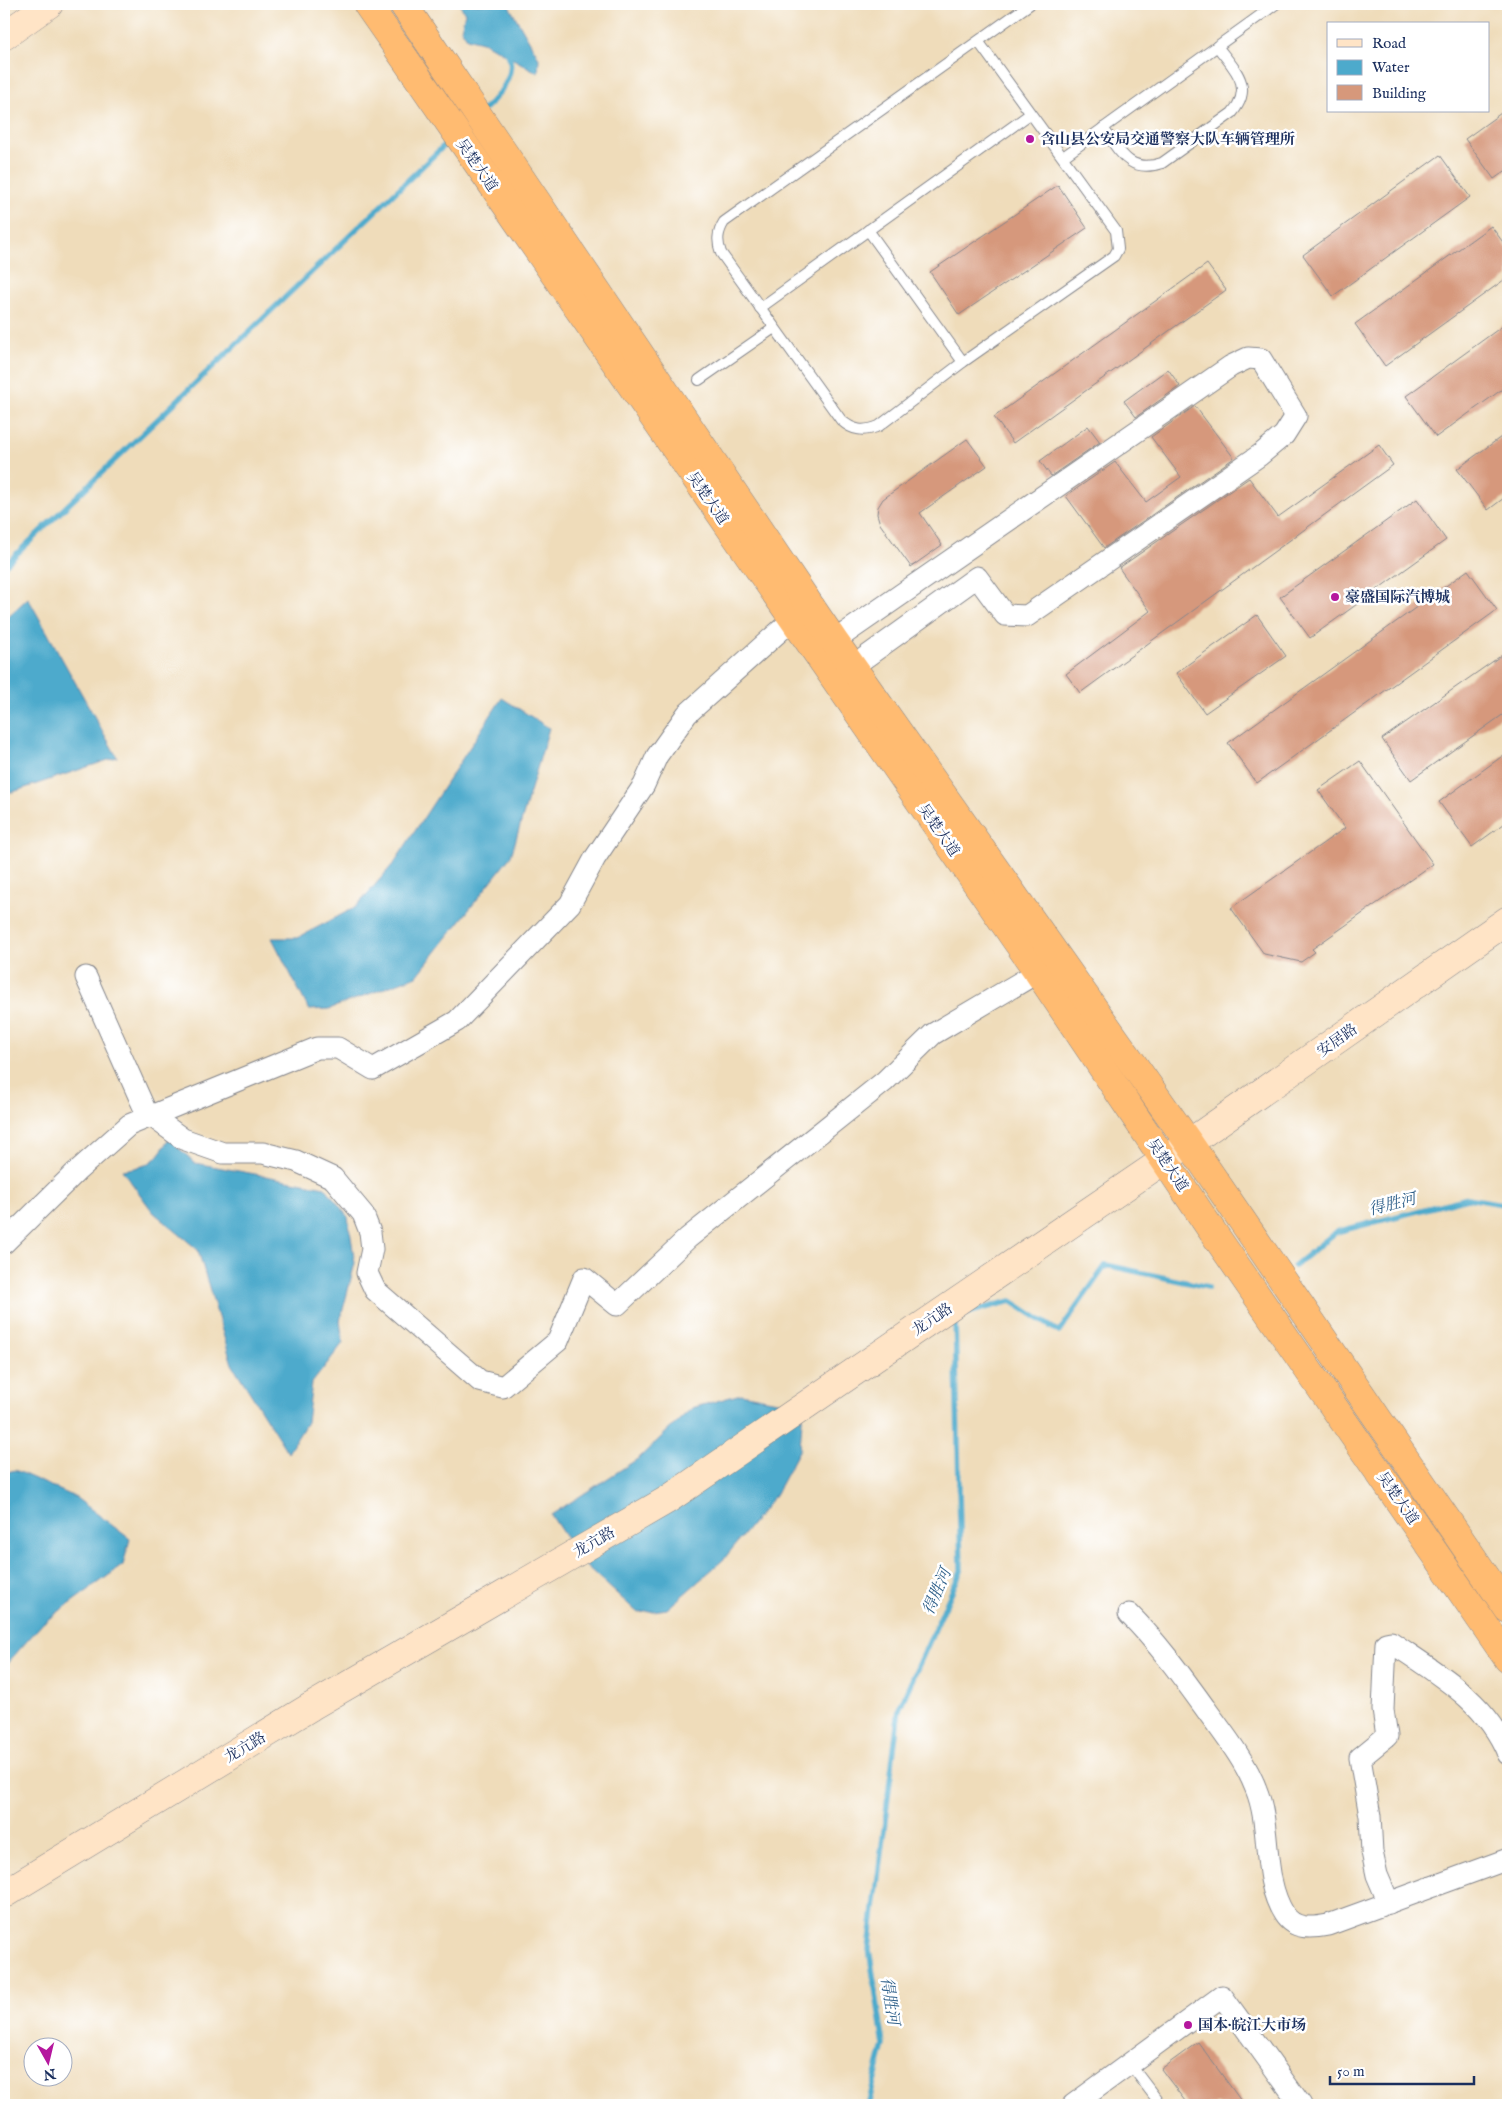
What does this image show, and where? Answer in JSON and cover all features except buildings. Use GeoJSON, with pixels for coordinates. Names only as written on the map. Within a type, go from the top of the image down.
{"type":"FeatureCollection","features":[{"type":"Feature","properties":{"kind":"highway","name":"吴楚大道"},"geometry":{"type":"LineString","coordinates":[[368,4],[792,620],[1038,972],[1208,1225],[1508,1659]]}},
{"type":"Feature","properties":{"kind":"highway","name":"吴楚大道"},"geometry":{"type":"LineString","coordinates":[[403,4],[834,641],[1189,1143],[1508,1609]]}},
{"type":"Feature","properties":{"kind":"street"},"geometry":{"type":"LineString","coordinates":[[11,31],[49,4]]}},
{"type":"Feature","properties":{"kind":"street"},"geometry":{"type":"LineString","coordinates":[[834,641],[1230,366],[1248,358],[1261,360],[1296,416],[1284,435],[1260,455],[1027,616],[1005,615],[976,578],[852,667]]}},
{"type":"Feature","properties":{"kind":"street"},"geometry":{"type":"LineString","coordinates":[[4,1243],[76,1172],[129,1125],[317,1048],[338,1048],[373,1069],[457,1021],[570,904],[595,858],[644,785],[657,756],[687,714],[792,620]]}},
{"type":"Feature","properties":{"kind":"street","name":"安居路"},"geometry":{"type":"LineString","coordinates":[[1164,1159],[1508,920]]}},
{"type":"Feature","properties":{"kind":"street"},"geometry":{"type":"LineString","coordinates":[[86,977],[146,1112],[183,1139],[223,1153],[264,1153],[296,1161],[333,1178],[363,1214],[367,1223],[372,1249],[367,1273],[374,1290],[480,1380],[503,1387],[558,1341],[584,1278],[617,1305],[688,1238],[885,1080],[933,1034],[1038,972]]}},
{"type":"Feature","properties":{"kind":"street","name":"龙亢路"},"geometry":{"type":"LineString","coordinates":[[4,1894],[312,1706],[667,1500],[1164,1159]]}},
{"type":"Feature","properties":{"kind":"street"},"geometry":{"type":"LineString","coordinates":[[1129,1614],[1154,1638],[1232,1745],[1256,1788],[1273,1889],[1285,1916],[1292,1923],[1314,1928],[1328,1925],[1508,1859]]}},
{"type":"Feature","properties":{"kind":"street"},"geometry":{"type":"LineString","coordinates":[[1389,1903],[1377,1875],[1372,1852],[1370,1816],[1360,1758],[1387,1736],[1383,1710],[1386,1643],[1391,1642],[1478,1705],[1502,1739],[1508,1754]]}},
{"type":"Feature","properties":{"kind":"street"},"geometry":{"type":"LineString","coordinates":[[1073,2105],[1222,1996],[1301,2105]]}},
{"type":"Feature","properties":{"kind":"lane"},"geometry":{"type":"LineString","coordinates":[[978,41],[1116,231],[1118,249],[1114,256],[963,362],[879,426],[870,430],[855,430],[841,420],[721,254],[718,238],[724,222],[978,41],[1030,4]]}},
{"type":"Feature","properties":{"kind":"lane"},"geometry":{"type":"LineString","coordinates":[[1062,158],[1276,4]]}},
{"type":"Feature","properties":{"kind":"lane"},"geometry":{"type":"LineString","coordinates":[[1103,128],[1121,154],[1131,163],[1150,167],[1162,164],[1232,113],[1239,104],[1242,85],[1239,76],[1217,46]]}},
{"type":"Feature","properties":{"kind":"lane"},"geometry":{"type":"LineString","coordinates":[[760,308],[1030,114]]}},
{"type":"Feature","properties":{"kind":"lane"},"geometry":{"type":"LineString","coordinates":[[868,230],[963,362]]}},
{"type":"Feature","properties":{"kind":"lane"},"geometry":{"type":"LineString","coordinates":[[699,380],[774,328]]}},
{"type":"Feature","properties":{"kind":"lane"},"geometry":{"type":"LineString","coordinates":[[1130,2064],[1161,2105]]}},
{"type":"Feature","properties":{"kind":"water"},"geometry":{"type":"Polygon","coordinates":[[[459,4],[508,4],[539,58],[538,73],[485,43],[467,38],[461,29],[465,13],[459,4]]]}},
{"type":"Feature","properties":{"kind":"water"},"geometry":{"type":"Polygon","coordinates":[[[28,598],[117,757],[4,795],[4,620],[28,598]]]}},
{"type":"Feature","properties":{"kind":"water"},"geometry":{"type":"Polygon","coordinates":[[[502,698],[549,728],[511,856],[417,976],[329,1009],[309,1010],[272,938],[297,938],[356,907],[394,863],[502,698]]]}},
{"type":"Feature","properties":{"kind":"water"},"geometry":{"type":"Polygon","coordinates":[[[169,1139],[195,1163],[325,1187],[348,1217],[355,1263],[340,1321],[343,1343],[312,1383],[307,1422],[288,1453],[232,1364],[198,1250],[153,1212],[122,1170],[139,1167],[151,1162],[169,1139]]]}},
{"type":"Feature","properties":{"kind":"water"},"geometry":{"type":"Polygon","coordinates":[[[741,1394],[803,1406],[800,1449],[775,1495],[724,1559],[667,1609],[638,1613],[582,1562],[551,1515],[639,1458],[692,1408],[741,1394]]]}},
{"type":"Feature","properties":{"kind":"water"},"geometry":{"type":"Polygon","coordinates":[[[15,1470],[75,1497],[130,1539],[123,1565],[43,1623],[4,1667],[4,1473],[15,1470]]]}},
{"type":"Feature","properties":{"kind":"waterway"},"geometry":{"type":"LineString","coordinates":[[483,110],[495,98],[509,76],[510,60],[507,52]]}},
{"type":"Feature","properties":{"kind":"waterway"},"geometry":{"type":"LineString","coordinates":[[4,566],[452,138]]}},
{"type":"Feature","properties":{"kind":"waterway","name":"得胜河"},"geometry":{"type":"LineString","coordinates":[[1294,1266],[1336,1232],[1468,1198],[1508,1205]]}},
{"type":"Feature","properties":{"kind":"waterway","name":"得胜河"},"geometry":{"type":"LineString","coordinates":[[868,2105],[884,2045],[869,1949],[899,1709],[961,1571],[955,1316],[1011,1301],[1059,1332],[1106,1265],[1208,1287]]}},
{"type":"Feature","properties":{"kind":"place","name":"含山县公安局交通警察大队车辆管理所"},"geometry":{"type":"Point","coordinates":[1030,139]}},
{"type":"Feature","properties":{"kind":"place","name":"豪盛国际汽博城"},"geometry":{"type":"Point","coordinates":[1335,597]}},
{"type":"Feature","properties":{"kind":"place","name":"国本·皖江大市场"},"geometry":{"type":"Point","coordinates":[1188,2025]}}]}
